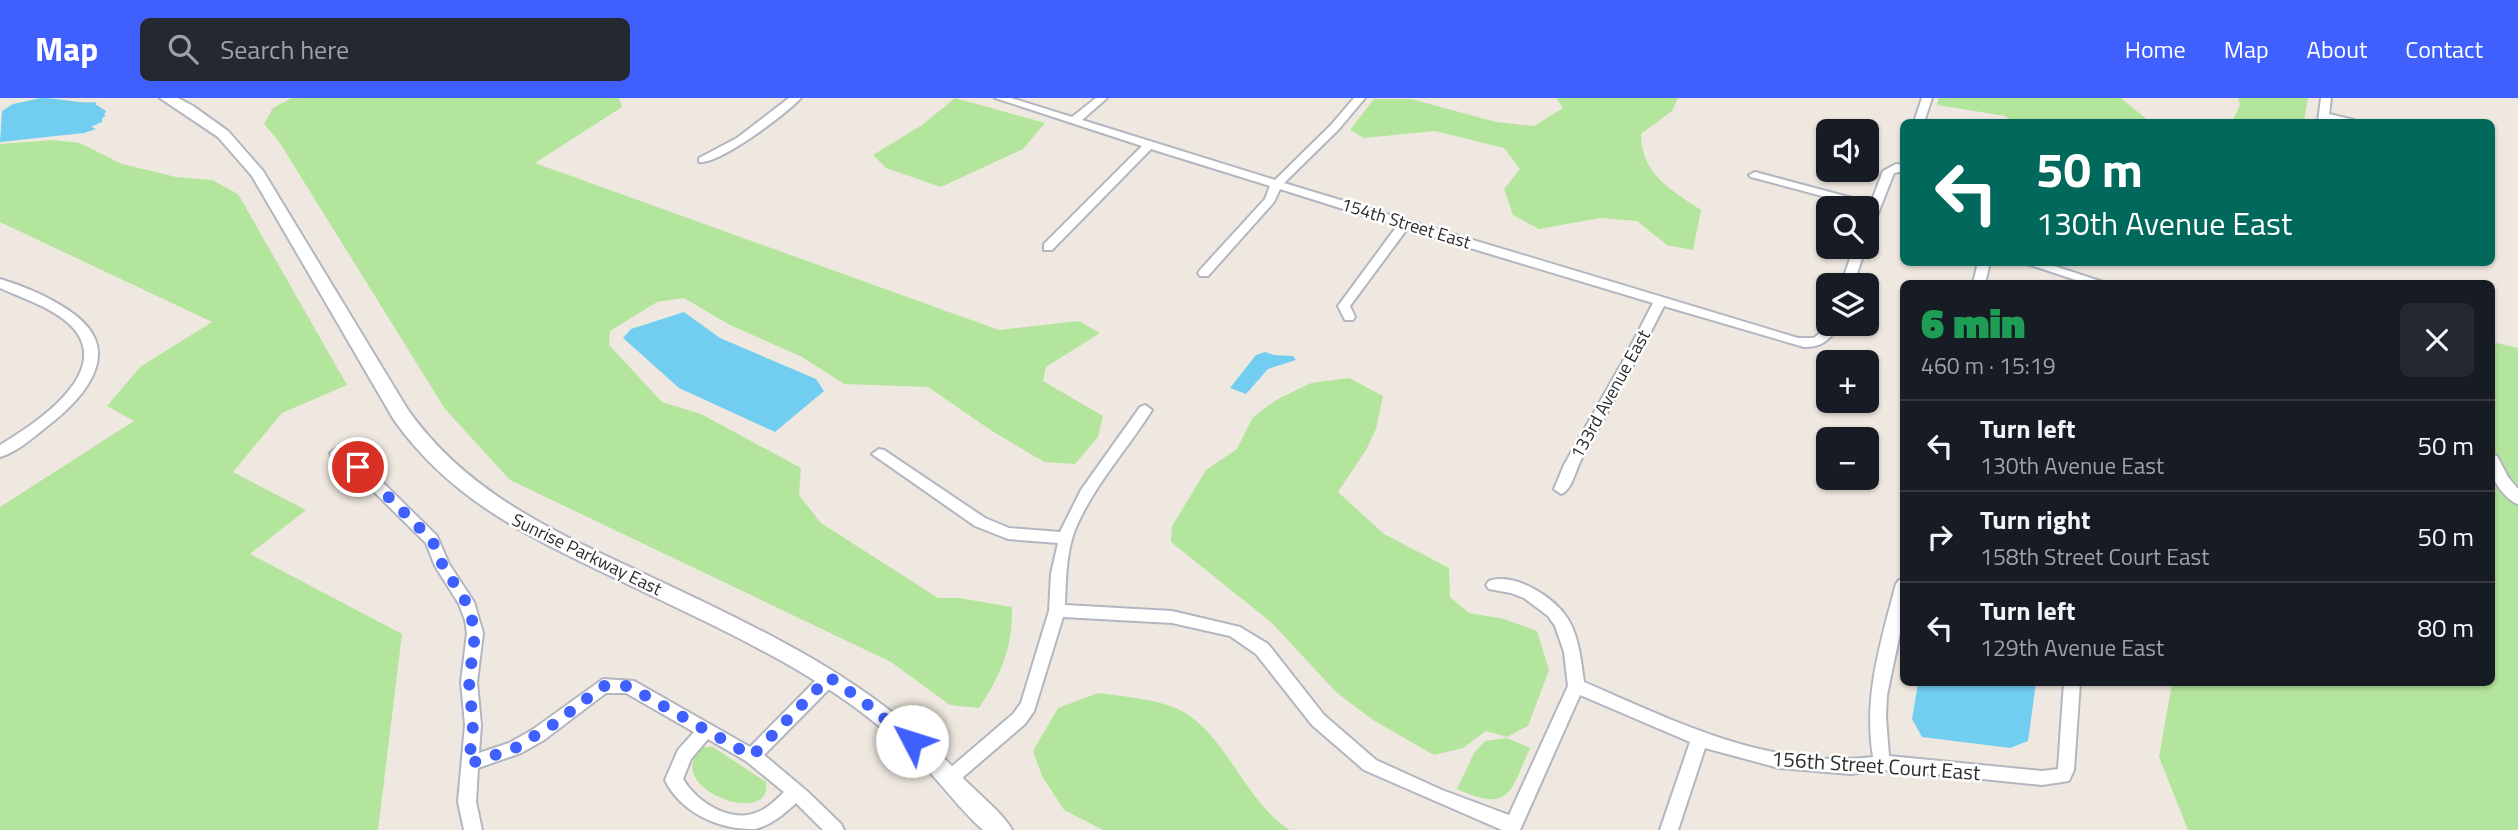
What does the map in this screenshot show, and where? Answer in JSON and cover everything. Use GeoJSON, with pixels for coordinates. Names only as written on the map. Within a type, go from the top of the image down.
{"type":"FeatureCollection","features":[{"type":"Feature","properties":{"kind":"street","name":"Sunrise Parkway East"},"geometry":{"type":"LineString","coordinates":[[167,98],[188,109],[223,134],[258,174],[401,415],[451,473],[510,516],[540,533],[739,628],[829,677],[928,754],[975,807],[1000,830]]}},
{"type":"Feature","properties":{"kind":"street"},"geometry":{"type":"LineString","coordinates":[[703,160],[741,140],[796,98]]}},
{"type":"Feature","properties":{"kind":"street","name":"154th Street East"},"geometry":{"type":"LineString","coordinates":[[1000,98],[1404,224],[1813,344],[1825,336]]}},
{"type":"Feature","properties":{"kind":"street"},"geometry":{"type":"LineString","coordinates":[[1075,120],[1102,98]]}},
{"type":"Feature","properties":{"kind":"street"},"geometry":{"type":"LineString","coordinates":[[1204,273],[1270,200],[1278,184],[1360,98]]}},
{"type":"Feature","properties":{"kind":"street"},"geometry":{"type":"LineString","coordinates":[[1920,119],[1927,98]]}},
{"type":"Feature","properties":{"kind":"street"},"geometry":{"type":"LineString","coordinates":[[2324,119],[2326,98]]}},
{"type":"Feature","properties":{"kind":"street"},"geometry":{"type":"LineString","coordinates":[[1048,247],[1149,145]]}},
{"type":"Feature","properties":{"kind":"street"},"geometry":{"type":"LineString","coordinates":[[1878,196],[1889,170],[1900,168]]}},
{"type":"Feature","properties":{"kind":"street"},"geometry":{"type":"LineString","coordinates":[[1755,175],[1833,196]]}},
{"type":"Feature","properties":{"kind":"street"},"geometry":{"type":"LineString","coordinates":[[1349,317],[1344,306],[1404,224]]}},
{"type":"Feature","properties":{"kind":"street"},"geometry":{"type":"LineString","coordinates":[[2041,266],[2089,280]]}},
{"type":"Feature","properties":{"kind":"street"},"geometry":{"type":"LineString","coordinates":[[0,283],[75,321],[89,339],[91,354],[88,370],[70,400],[41,427],[0,452]]}},
{"type":"Feature","properties":{"kind":"street","name":"133rd Avenue East"},"geometry":{"type":"LineString","coordinates":[[1561,489],[1571,465],[1661,300]]}},
{"type":"Feature","properties":{"kind":"street"},"geometry":{"type":"LineString","coordinates":[[949,779],[1018,719],[1028,706],[1057,611],[1059,574],[1066,538],[1086,495],[1145,410]]}},
{"type":"Feature","properties":{"kind":"street"},"geometry":{"type":"LineString","coordinates":[[337,453],[358,467],[432,540],[443,566],[466,602],[475,634],[469,682],[473,725],[467,802],[473,830]]}},
{"type":"Feature","properties":{"kind":"street"},"geometry":{"type":"LineString","coordinates":[[879,454],[980,522],[1008,533],[1066,538]]}},
{"type":"Feature","properties":{"kind":"street"},"geometry":{"type":"LineString","coordinates":[[2495,466],[2502,480],[2518,499]]}},
{"type":"Feature","properties":{"kind":"street"},"geometry":{"type":"LineString","coordinates":[[1057,611],[1172,617],[1234,631],[1262,649],[1318,720],[1370,765],[1512,827],[1576,686],[1572,652],[1562,623],[1553,612],[1530,594],[1513,587],[1494,585]]}},
{"type":"Feature","properties":{"kind":"street"},"geometry":{"type":"LineString","coordinates":[[1882,763],[1876,730],[1876,709],[1880,677],[1900,600]]}},
{"type":"Feature","properties":{"kind":"street"},"geometry":{"type":"LineString","coordinates":[[752,756],[829,677]]}},
{"type":"Feature","properties":{"kind":"street"},"geometry":{"type":"LineString","coordinates":[[469,764],[526,742],[608,684],[628,686],[752,756],[796,792],[835,830]]}},
{"type":"Feature","properties":{"kind":"street","name":"156th Street Court East"},"geometry":{"type":"LineString","coordinates":[[1576,686],[1700,739],[1749,755],[1801,764],[1850,767],[1882,763],[2042,778],[2063,776],[2066,770],[2073,686]]}},
{"type":"Feature","properties":{"kind":"street"},"geometry":{"type":"LineString","coordinates":[[706,730],[684,754],[674,779],[680,792],[697,807],[738,824],[756,821],[772,813],[796,792]]}},
{"type":"Feature","properties":{"kind":"street"},"geometry":{"type":"LineString","coordinates":[[1669,830],[1700,739]]}},
{"type":"Feature","properties":{"kind":"street","name":"Sunrise Parkway East"},"geometry":{"type":"LineString","coordinates":[[975,807],[986,830]]}},
{"type":"Feature","properties":{"kind":"green space"},"geometry":{"type":"Polygon","coordinates":[[[292,98],[619,98],[622,107],[535,163],[999,330],[1079,321],[1100,333],[1046,367],[1043,381],[1103,416],[1098,437],[1075,464],[1044,462],[992,431],[928,387],[844,384],[802,357],[730,325],[684,298],[657,302],[610,331],[609,345],[662,402],[701,414],[801,468],[799,495],[821,523],[938,598],[959,598],[1012,607],[1008,648],[994,684],[979,708],[950,705],[891,662],[510,480],[445,409],[278,140],[264,124],[273,108],[292,98]]]}},
{"type":"Feature","properties":{"kind":"green space"},"geometry":{"type":"Polygon","coordinates":[[[955,98],[1045,123],[1023,149],[941,187],[886,168],[873,155],[922,125],[955,98]]]}},
{"type":"Feature","properties":{"kind":"green space"},"geometry":{"type":"Polygon","coordinates":[[[1556,98],[1678,98],[1672,111],[1641,134],[1642,148],[1646,160],[1660,180],[1701,210],[1693,250],[1667,245],[1637,221],[1600,218],[1539,229],[1513,215],[1504,189],[1520,169],[1504,148],[1435,131],[1364,138],[1350,130],[1374,99],[1411,99],[1496,122],[1534,126],[1563,108],[1556,98]]]}},
{"type":"Feature","properties":{"kind":"green space"},"geometry":{"type":"Polygon","coordinates":[[[1939,98],[2121,98],[2146,119],[2009,119],[2005,116],[1937,105],[1939,98]]]}},
{"type":"Feature","properties":{"kind":"green space"},"geometry":{"type":"Polygon","coordinates":[[[2238,98],[2308,98],[2304,119],[2233,119],[2240,105],[2238,98]]]}},
{"type":"Feature","properties":{"kind":"green space"},"geometry":{"type":"Polygon","coordinates":[[[54,140],[80,143],[122,164],[176,177],[212,180],[238,194],[347,385],[282,413],[233,472],[306,510],[250,554],[402,634],[378,830],[0,830],[0,507],[134,421],[107,406],[140,367],[212,322],[0,222],[0,144],[54,140]]]}},
{"type":"Feature","properties":{"kind":"green space"},"geometry":{"type":"Polygon","coordinates":[[[2495,343],[2518,348],[2518,830],[2188,830],[2159,757],[2171,686],[2495,686],[2495,343]]]}},
{"type":"Feature","properties":{"kind":"green space"},"geometry":{"type":"Polygon","coordinates":[[[1349,378],[1383,396],[1376,429],[1366,450],[1338,492],[1384,534],[1449,568],[1450,597],[1469,613],[1504,619],[1537,631],[1549,670],[1528,726],[1507,737],[1486,731],[1463,748],[1434,755],[1373,720],[1337,693],[1272,623],[1171,542],[1172,526],[1206,470],[1237,449],[1253,417],[1276,400],[1311,383],[1349,378]]]}},
{"type":"Feature","properties":{"kind":"green space"},"geometry":{"type":"Polygon","coordinates":[[[1098,693],[1167,705],[1186,714],[1203,727],[1218,744],[1273,817],[1290,830],[1103,830],[1064,810],[1042,776],[1033,751],[1058,708],[1098,693]]]}},
{"type":"Feature","properties":{"kind":"green space"},"geometry":{"type":"Polygon","coordinates":[[[1507,738],[1530,748],[1518,777],[1506,794],[1488,799],[1457,789],[1474,753],[1485,741],[1507,738]]]}},
{"type":"Feature","properties":{"kind":"green space"},"geometry":{"type":"Polygon","coordinates":[[[703,747],[713,747],[766,782],[764,796],[753,802],[737,803],[720,798],[705,788],[695,776],[693,762],[703,747]]]}},
{"type":"Feature","properties":{"kind":"water"},"geometry":{"type":"Polygon","coordinates":[[[41,98],[97,102],[95,104],[106,111],[106,116],[102,118],[102,122],[91,127],[96,129],[84,133],[0,142],[2,111],[13,104],[41,98]]]}},
{"type":"Feature","properties":{"kind":"water"},"geometry":{"type":"Polygon","coordinates":[[[684,312],[720,338],[816,379],[824,391],[775,432],[679,388],[623,338],[631,329],[684,312]]]}},
{"type":"Feature","properties":{"kind":"water"},"geometry":{"type":"Polygon","coordinates":[[[1265,352],[1293,356],[1296,360],[1268,369],[1246,394],[1230,388],[1256,355],[1265,352]]]}},
{"type":"Feature","properties":{"kind":"water"},"geometry":{"type":"Polygon","coordinates":[[[1918,686],[2036,686],[2028,741],[2010,748],[1922,737],[1912,719],[1918,686]]]}},
{"type":"Feature","properties":{"kind":"route"},"geometry":{"type":"LineString","coordinates":[[358,467],[432,540],[443,566],[466,602],[475,634],[469,682],[473,725],[469,764],[515,748],[554,724],[608,684],[628,686],[752,756],[829,677],[912,741]]}}]}
